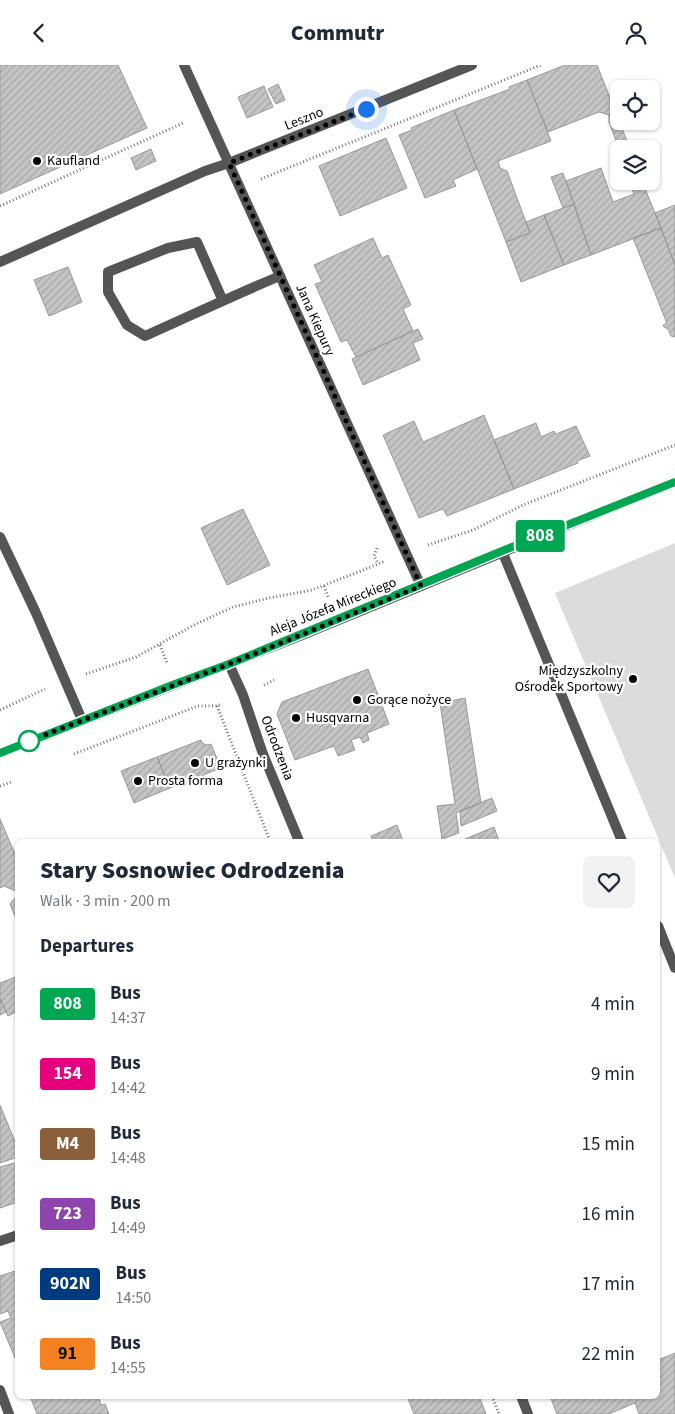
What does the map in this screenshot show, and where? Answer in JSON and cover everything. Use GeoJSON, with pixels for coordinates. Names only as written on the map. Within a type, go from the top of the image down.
{"type":"FeatureCollection","features":[{"type":"Feature","properties":{"kind":"street","name":"Jana Kiepury"},"geometry":{"type":"LineString","coordinates":[[184,65],[421,586]]}},
{"type":"Feature","properties":{"kind":"street","name":"Leszno"},"geometry":{"type":"LineString","coordinates":[[0,262],[206,171],[472,65]]}},
{"type":"Feature","properties":{"kind":"street"},"geometry":{"type":"LineString","coordinates":[[223,301],[197,242],[168,248],[108,272],[108,292],[126,325],[145,336],[223,301],[240,292],[280,276]]}},
{"type":"Feature","properties":{"kind":"street","name":"Aleja Józefa Mireckiego"},"geometry":{"type":"LineString","coordinates":[[0,753],[229,664],[675,482]]}},
{"type":"Feature","properties":{"kind":"street"},"geometry":{"type":"LineString","coordinates":[[0,537],[36,613],[82,720]]}},
{"type":"Feature","properties":{"kind":"street"},"geometry":{"type":"LineString","coordinates":[[502,551],[621,839]]}},
{"type":"Feature","properties":{"kind":"street","name":"Odrodzenia"},"geometry":{"type":"LineString","coordinates":[[229,664],[298,839]]}},
{"type":"Feature","properties":{"kind":"street"},"geometry":{"type":"LineString","coordinates":[[660,931],[675,968]]}},
{"type":"Feature","properties":{"kind":"street"},"geometry":{"type":"LineString","coordinates":[[0,1241],[15,1236]]}},
{"type":"Feature","properties":{"kind":"street"},"geometry":{"type":"LineString","coordinates":[[0,1391],[9,1414]]}},
{"type":"Feature","properties":{"kind":"street"},"geometry":{"type":"LineString","coordinates":[[522,1399],[528,1414]]}},
{"type":"Feature","properties":{"kind":"path"},"geometry":{"type":"LineString","coordinates":[[261,179],[542,65]]}},
{"type":"Feature","properties":{"kind":"path"},"geometry":{"type":"LineString","coordinates":[[0,206],[183,123]]}},
{"type":"Feature","properties":{"kind":"path"},"geometry":{"type":"LineString","coordinates":[[440,541],[473,530],[523,505],[675,445]]}},
{"type":"Feature","properties":{"kind":"path"},"geometry":{"type":"LineString","coordinates":[[94,671],[136,657],[196,623],[233,607],[269,597],[312,590],[378,563]]}},
{"type":"Feature","properties":{"kind":"path"},"geometry":{"type":"LineString","coordinates":[[74,754],[198,706],[217,706],[274,681]]}},
{"type":"Feature","properties":{"kind":"path"},"geometry":{"type":"LineString","coordinates":[[0,710],[37,692]]}},
{"type":"Feature","properties":{"kind":"path"},"geometry":{"type":"LineString","coordinates":[[217,706],[269,839]]}},
{"type":"Feature","properties":{"kind":"path"},"geometry":{"type":"LineString","coordinates":[[0,786],[11,782]]}},
{"type":"Feature","properties":{"kind":"path"},"geometry":{"type":"LineString","coordinates":[[493,1399],[499,1414]]}},
{"type":"Feature","properties":{"kind":"shaded area","name":"Międzyszkolny Ośrodek Sportowy"},"geometry":{"type":"Polygon","coordinates":[[[675,543],[675,878],[660,839],[555,593],[675,543]]]}},
{"type":"Feature","properties":{"kind":"building","name":"Kaufland"},"geometry":{"type":"Polygon","coordinates":[[[0,65],[118,65],[147,128],[0,194],[0,65]]]}},
{"type":"Feature","properties":{"kind":"building"},"geometry":{"type":"Polygon","coordinates":[[[565,65],[597,65],[610,98],[610,115],[599,112],[548,132],[527,80],[565,65]]]}},
{"type":"Feature","properties":{"kind":"building"},"geometry":{"type":"Polygon","coordinates":[[[527,80],[551,141],[498,161],[500,168],[507,171],[530,233],[506,242],[454,110],[510,89],[509,87],[527,80]]]}},
{"type":"Feature","properties":{"kind":"building"},"geometry":{"type":"Polygon","coordinates":[[[278,84],[285,100],[276,104],[268,89],[278,84]]]}},
{"type":"Feature","properties":{"kind":"building"},"geometry":{"type":"Polygon","coordinates":[[[264,86],[273,107],[247,118],[238,97],[264,86]]]}},
{"type":"Feature","properties":{"kind":"building"},"geometry":{"type":"Polygon","coordinates":[[[454,110],[477,169],[453,180],[456,186],[425,198],[399,135],[454,110]]]}},
{"type":"Feature","properties":{"kind":"building"},"geometry":{"type":"Polygon","coordinates":[[[612,130],[623,130],[626,140],[616,140],[612,130]]]}},
{"type":"Feature","properties":{"kind":"building"},"geometry":{"type":"Polygon","coordinates":[[[386,138],[407,188],[340,216],[319,166],[386,138]]]}},
{"type":"Feature","properties":{"kind":"building"},"geometry":{"type":"Polygon","coordinates":[[[151,149],[156,161],[136,170],[131,158],[151,149]]]}},
{"type":"Feature","properties":{"kind":"building"},"geometry":{"type":"Polygon","coordinates":[[[601,168],[613,202],[634,194],[632,190],[646,190],[661,228],[591,255],[566,181],[601,168]]]}},
{"type":"Feature","properties":{"kind":"building"},"geometry":{"type":"Polygon","coordinates":[[[563,173],[574,204],[563,208],[551,177],[563,173]]]}},
{"type":"Feature","properties":{"kind":"building"},"geometry":{"type":"Polygon","coordinates":[[[574,204],[591,255],[564,265],[544,215],[574,204]]]}},
{"type":"Feature","properties":{"kind":"building"},"geometry":{"type":"Polygon","coordinates":[[[675,205],[675,265],[655,213],[675,205]]]}},
{"type":"Feature","properties":{"kind":"building"},"geometry":{"type":"Polygon","coordinates":[[[544,215],[564,265],[521,282],[506,242],[530,233],[526,222],[544,215]]]}},
{"type":"Feature","properties":{"kind":"building"},"geometry":{"type":"Polygon","coordinates":[[[661,228],[675,265],[675,337],[671,336],[668,329],[663,325],[666,324],[666,321],[633,238],[661,228]]]}},
{"type":"Feature","properties":{"kind":"building"},"geometry":{"type":"Polygon","coordinates":[[[373,238],[382,258],[388,255],[411,305],[403,309],[413,331],[356,357],[347,340],[341,342],[315,284],[322,282],[314,265],[373,238]]]}},
{"type":"Feature","properties":{"kind":"building"},"geometry":{"type":"Polygon","coordinates":[[[68,267],[82,302],[49,316],[34,280],[68,267]]]}},
{"type":"Feature","properties":{"kind":"building"},"geometry":{"type":"Polygon","coordinates":[[[418,329],[423,339],[413,343],[420,360],[363,385],[352,359],[418,329]]]}},
{"type":"Feature","properties":{"kind":"building"},"geometry":{"type":"Polygon","coordinates":[[[484,415],[514,489],[447,516],[443,509],[419,518],[383,435],[414,421],[423,442],[484,415]]]}},
{"type":"Feature","properties":{"kind":"building"},"geometry":{"type":"Polygon","coordinates":[[[536,423],[541,437],[554,431],[556,434],[576,426],[590,456],[577,461],[578,463],[514,489],[494,440],[536,423]]]}},
{"type":"Feature","properties":{"kind":"building"},"geometry":{"type":"Polygon","coordinates":[[[243,509],[270,565],[227,585],[201,528],[243,509]]]}},
{"type":"Feature","properties":{"kind":"building"},"geometry":{"type":"Polygon","coordinates":[[[368,669],[389,724],[367,733],[369,740],[363,743],[360,737],[351,740],[355,750],[338,756],[334,746],[295,760],[277,714],[282,702],[368,669]]]}},
{"type":"Feature","properties":{"kind":"building"},"geometry":{"type":"Polygon","coordinates":[[[465,698],[481,803],[456,813],[459,833],[442,839],[437,806],[455,804],[440,703],[465,698]]]}},
{"type":"Feature","properties":{"kind":"building"},"geometry":{"type":"Polygon","coordinates":[[[201,740],[202,743],[207,745],[211,744],[221,768],[182,786],[181,784],[170,788],[157,757],[201,740]]]}},
{"type":"Feature","properties":{"kind":"building"},"geometry":{"type":"Polygon","coordinates":[[[157,757],[170,788],[134,803],[121,771],[157,757]]]}},
{"type":"Feature","properties":{"kind":"building"},"geometry":{"type":"Polygon","coordinates":[[[492,798],[497,811],[461,826],[460,811],[492,798]]]}},
{"type":"Feature","properties":{"kind":"building"},"geometry":{"type":"Polygon","coordinates":[[[0,819],[15,854],[15,891],[4,886],[0,888],[0,819]]]}},
{"type":"Feature","properties":{"kind":"building"},"geometry":{"type":"Polygon","coordinates":[[[397,825],[402,839],[372,839],[371,836],[397,825]]]}},
{"type":"Feature","properties":{"kind":"building"},"geometry":{"type":"Polygon","coordinates":[[[494,827],[498,839],[465,839],[494,827]]]}},
{"type":"Feature","properties":{"kind":"building"},"geometry":{"type":"Polygon","coordinates":[[[15,898],[15,916],[10,904],[15,898]]]}},
{"type":"Feature","properties":{"kind":"building"},"geometry":{"type":"Polygon","coordinates":[[[15,977],[15,1012],[8,1016],[0,998],[0,983],[15,977]]]}},
{"type":"Feature","properties":{"kind":"building"},"geometry":{"type":"Polygon","coordinates":[[[0,999],[6,1012],[0,1015],[0,999]]]}},
{"type":"Feature","properties":{"kind":"building"},"geometry":{"type":"Polygon","coordinates":[[[0,1105],[15,1142],[15,1158],[0,1163],[0,1105]]]}},
{"type":"Feature","properties":{"kind":"building"},"geometry":{"type":"Polygon","coordinates":[[[15,1163],[15,1203],[0,1208],[0,1167],[15,1163]]]}},
{"type":"Feature","properties":{"kind":"building"},"geometry":{"type":"Polygon","coordinates":[[[15,1271],[15,1358],[0,1322],[11,1318],[8,1311],[0,1314],[0,1276],[15,1271]]]}},
{"type":"Feature","properties":{"kind":"building"},"geometry":{"type":"Polygon","coordinates":[[[675,1353],[675,1414],[639,1414],[635,1403],[609,1414],[557,1414],[551,1399],[660,1399],[660,1359],[675,1353]]]}},
{"type":"Feature","properties":{"kind":"building"},"geometry":{"type":"Polygon","coordinates":[[[31,1399],[99,1399],[101,1405],[105,1404],[109,1414],[37,1414],[31,1399]]]}},
{"type":"Feature","properties":{"kind":"building"},"geometry":{"type":"Polygon","coordinates":[[[408,1399],[480,1399],[486,1414],[414,1414],[408,1399]]]}},
{"type":"Feature","properties":{"kind":"bus line","name":"808"},"geometry":{"type":"LineString","coordinates":[[0,753],[229,664],[675,482]]}},
{"type":"Feature","properties":{"kind":"place","name":"Kaufland"},"geometry":{"type":"Point","coordinates":[37,161]}},
{"type":"Feature","properties":{"kind":"place","name":"Międzyszkolny Ośrodek Sportowy"},"geometry":{"type":"Point","coordinates":[633,679]}},
{"type":"Feature","properties":{"kind":"place","name":"Gorące nożyce"},"geometry":{"type":"Point","coordinates":[357,700]}},
{"type":"Feature","properties":{"kind":"place","name":"Husqvarna"},"geometry":{"type":"Point","coordinates":[296,718]}},
{"type":"Feature","properties":{"kind":"place","name":"U grażynki"},"geometry":{"type":"Point","coordinates":[195,763]}},
{"type":"Feature","properties":{"kind":"place","name":"Prosta forma"},"geometry":{"type":"Point","coordinates":[138,781]}},
{"type":"Feature","properties":{"kind":"route"},"geometry":{"type":"LineString","coordinates":[[29,741],[229,664],[421,586],[229,163],[366,109]]}}]}
